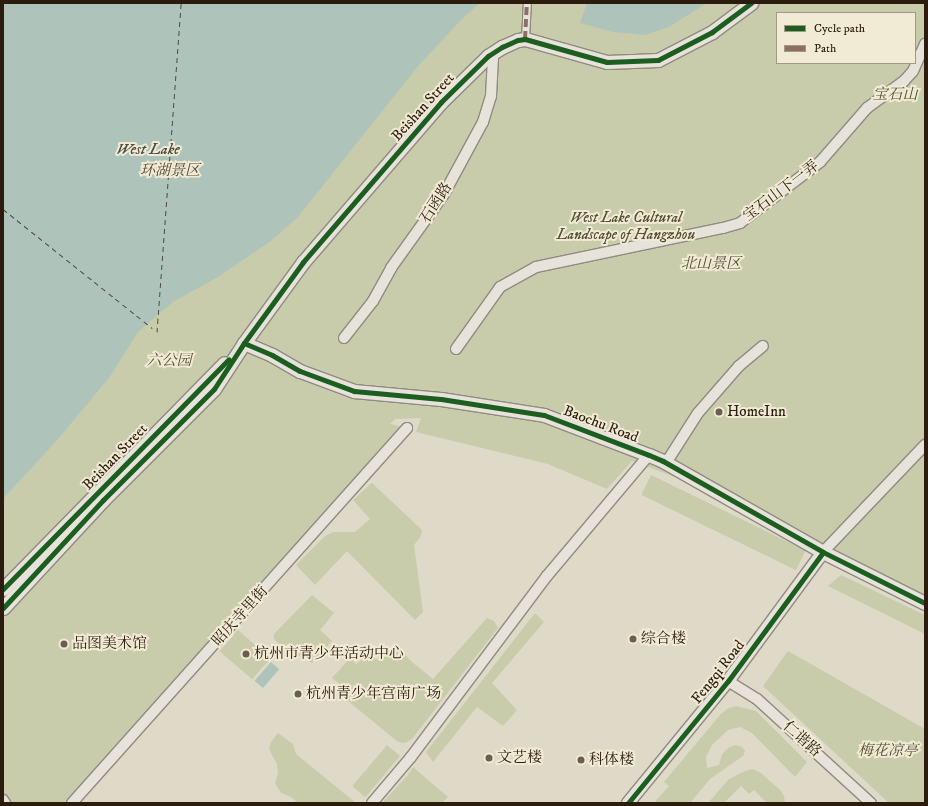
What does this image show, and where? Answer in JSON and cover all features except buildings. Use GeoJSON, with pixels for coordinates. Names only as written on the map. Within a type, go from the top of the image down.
{"type":"FeatureCollection","features":[{"type":"Feature","properties":{"kind":"main road"},"geometry":{"type":"LineString","coordinates":[[525,39],[607,62],[658,60],[712,32],[751,3]]}},
{"type":"Feature","properties":{"kind":"main road","name":"Beishan Street"},"geometry":{"type":"LineString","coordinates":[[3,608],[103,500],[214,389],[244,343],[303,262],[441,102],[488,56],[502,47],[518,40],[525,39]]}},
{"type":"Feature","properties":{"kind":"main road","name":"Beishan Street"},"geometry":{"type":"LineString","coordinates":[[3,589],[244,343]]}},
{"type":"Feature","properties":{"kind":"main road","name":"Baochu Road"},"geometry":{"type":"LineString","coordinates":[[244,343],[272,355],[300,371],[354,391],[441,399],[544,415],[649,455],[666,463],[823,552],[925,603]]}},
{"type":"Feature","properties":{"kind":"street"},"geometry":{"type":"LineString","coordinates":[[525,39],[527,3]]}},
{"type":"Feature","properties":{"kind":"street","name":"宝石山下一弄"},"geometry":{"type":"LineString","coordinates":[[456,349],[500,287],[536,267],[723,228],[740,223],[820,162],[867,108],[904,81],[913,71],[925,44]]}},
{"type":"Feature","properties":{"kind":"street","name":"石函路"},"geometry":{"type":"LineString","coordinates":[[344,338],[373,301],[391,268],[444,194],[483,122],[491,96],[493,59],[488,56]]}},
{"type":"Feature","properties":{"kind":"street"},"geometry":{"type":"LineString","coordinates":[[666,463],[698,413],[739,366],[763,346]]}},
{"type":"Feature","properties":{"kind":"street","name":"昭庆寺里街"},"geometry":{"type":"LineString","coordinates":[[72,803],[407,428]]}},
{"type":"Feature","properties":{"kind":"street"},"geometry":{"type":"LineString","coordinates":[[823,552],[925,445]]}},
{"type":"Feature","properties":{"kind":"street"},"geometry":{"type":"LineString","coordinates":[[372,803],[411,757],[547,576],[649,455]]}},
{"type":"Feature","properties":{"kind":"street","name":"Fengqi Road"},"geometry":{"type":"LineString","coordinates":[[628,803],[728,681],[823,552]]}},
{"type":"Feature","properties":{"kind":"street","name":"仁谐路"},"geometry":{"type":"LineString","coordinates":[[728,681],[757,699],[871,803]]}},
{"type":"Feature","properties":{"kind":"green space","name":"北山景区"},"geometry":{"type":"Polygon","coordinates":[[[3,3],[925,3],[925,606],[778,528],[678,478],[632,461],[607,489],[548,464],[416,432],[421,418],[395,419],[390,424],[407,428],[72,803],[3,803],[3,3]]]}},
{"type":"Feature","properties":{"kind":"green space"},"geometry":{"type":"Polygon","coordinates":[[[651,475],[806,550],[796,570],[641,495],[651,475]]]}},
{"type":"Feature","properties":{"kind":"green space"},"geometry":{"type":"Polygon","coordinates":[[[372,483],[422,530],[421,536],[414,545],[423,612],[415,620],[347,551],[315,585],[296,565],[325,536],[333,532],[355,532],[370,519],[353,500],[372,483]]]}},
{"type":"Feature","properties":{"kind":"green space"},"geometry":{"type":"Polygon","coordinates":[[[841,575],[925,615],[925,634],[828,586],[841,575]]]}},
{"type":"Feature","properties":{"kind":"green space"},"geometry":{"type":"Polygon","coordinates":[[[312,595],[334,613],[320,630],[332,641],[312,663],[281,646],[274,639],[274,634],[312,595]]]}},
{"type":"Feature","properties":{"kind":"green space"},"geometry":{"type":"Polygon","coordinates":[[[535,613],[544,622],[492,683],[517,710],[503,726],[477,707],[433,762],[426,752],[535,613]]]}},
{"type":"Feature","properties":{"kind":"green space"},"geometry":{"type":"Polygon","coordinates":[[[487,618],[494,621],[498,628],[412,739],[405,743],[398,742],[342,696],[347,690],[332,678],[350,658],[356,664],[368,655],[380,661],[390,649],[398,647],[412,662],[433,679],[487,618]]]}},
{"type":"Feature","properties":{"kind":"green space"},"geometry":{"type":"Polygon","coordinates":[[[238,630],[270,658],[252,679],[220,651],[238,630]]]}},
{"type":"Feature","properties":{"kind":"green space","name":"梅花凉亭"},"geometry":{"type":"Polygon","coordinates":[[[788,651],[925,729],[925,803],[889,803],[763,686],[788,651]]]}},
{"type":"Feature","properties":{"kind":"green space"},"geometry":{"type":"Polygon","coordinates":[[[736,706],[756,711],[807,762],[795,777],[752,733],[740,727],[728,730],[712,745],[706,757],[707,768],[719,765],[722,754],[728,748],[735,745],[742,747],[745,751],[743,756],[710,779],[690,803],[654,803],[669,786],[664,782],[720,715],[727,709],[736,706]]]}},
{"type":"Feature","properties":{"kind":"green space"},"geometry":{"type":"Polygon","coordinates":[[[278,733],[293,744],[296,754],[356,803],[298,803],[291,797],[281,793],[275,783],[278,773],[277,764],[269,749],[271,742],[278,733]]]}},
{"type":"Feature","properties":{"kind":"green space"},"geometry":{"type":"Polygon","coordinates":[[[387,745],[400,756],[365,797],[352,786],[387,745]]]}},
{"type":"Feature","properties":{"kind":"green space"},"geometry":{"type":"Polygon","coordinates":[[[413,767],[448,797],[442,803],[382,803],[408,775],[413,767]]]}},
{"type":"Feature","properties":{"kind":"green space"},"geometry":{"type":"Polygon","coordinates":[[[753,769],[761,773],[780,790],[784,796],[785,803],[767,803],[754,790],[749,794],[741,786],[724,803],[708,803],[729,779],[745,771],[753,769]]]}},
{"type":"Feature","properties":{"kind":"water","name":"West Lake"},"geometry":{"type":"Polygon","coordinates":[[[3,3],[480,3],[463,18],[419,65],[298,217],[271,241],[218,277],[173,302],[138,332],[109,378],[58,439],[3,499],[3,3]]]}},
{"type":"Feature","properties":{"kind":"water"},"geometry":{"type":"Polygon","coordinates":[[[587,3],[707,3],[669,27],[645,35],[613,32],[580,23],[587,3]]]}},
{"type":"Feature","properties":{"kind":"water"},"geometry":{"type":"Polygon","coordinates":[[[271,662],[279,669],[263,688],[255,681],[271,662]]]}},
{"type":"Feature","properties":{"kind":"ferry route"},"geometry":{"type":"LineString","coordinates":[[157,332],[181,3]]}},
{"type":"Feature","properties":{"kind":"ferry route"},"geometry":{"type":"LineString","coordinates":[[3,209],[152,328]]}},
{"type":"Feature","properties":{"kind":"marked path"},"geometry":{"type":"LineString","coordinates":[[525,39],[527,3]]}},
{"type":"Feature","properties":{"kind":"cycle path"},"geometry":{"type":"LineString","coordinates":[[3,608],[103,500],[214,389],[244,343],[303,262],[441,102],[488,56],[502,47],[518,40],[525,39],[607,62],[658,60],[712,32],[751,3]]}},
{"type":"Feature","properties":{"kind":"cycle path"},"geometry":{"type":"LineString","coordinates":[[244,343],[272,355],[300,371],[354,391],[441,399],[544,415],[649,455],[663,461],[823,552],[925,603]]}},
{"type":"Feature","properties":{"kind":"cycle path"},"geometry":{"type":"LineString","coordinates":[[3,589],[229,359]]}},
{"type":"Feature","properties":{"kind":"cycle path"},"geometry":{"type":"LineString","coordinates":[[628,803],[728,681],[823,552]]}},
{"type":"Feature","properties":{"kind":"place","name":"HomeInn"},"geometry":{"type":"Point","coordinates":[719,412]}},
{"type":"Feature","properties":{"kind":"place","name":"综合楼"},"geometry":{"type":"Point","coordinates":[633,639]}},
{"type":"Feature","properties":{"kind":"place","name":"品图美术馆"},"geometry":{"type":"Point","coordinates":[64,644]}},
{"type":"Feature","properties":{"kind":"place","name":"杭州市青少年活动中心"},"geometry":{"type":"Point","coordinates":[246,654]}},
{"type":"Feature","properties":{"kind":"place","name":"杭州青少年宫南广场"},"geometry":{"type":"Point","coordinates":[298,694]}},
{"type":"Feature","properties":{"kind":"place","name":"文艺楼"},"geometry":{"type":"Point","coordinates":[489,758]}},
{"type":"Feature","properties":{"kind":"place","name":"科体楼"},"geometry":{"type":"Point","coordinates":[581,760]}},
{"type":"Feature","properties":{"kind":"park label","name":"宝石山"},"geometry":{"type":"Point","coordinates":[895,95]}},
{"type":"Feature","properties":{"kind":"park label","name":"环湖景区"},"geometry":{"type":"Point","coordinates":[170,171]}},
{"type":"Feature","properties":{"kind":"park label","name":"West Lake Cultural Landscape of Hangzhou"},"geometry":{"type":"Point","coordinates":[626,226]}},
{"type":"Feature","properties":{"kind":"park label","name":"六公园"},"geometry":{"type":"Point","coordinates":[169,361]}}]}
